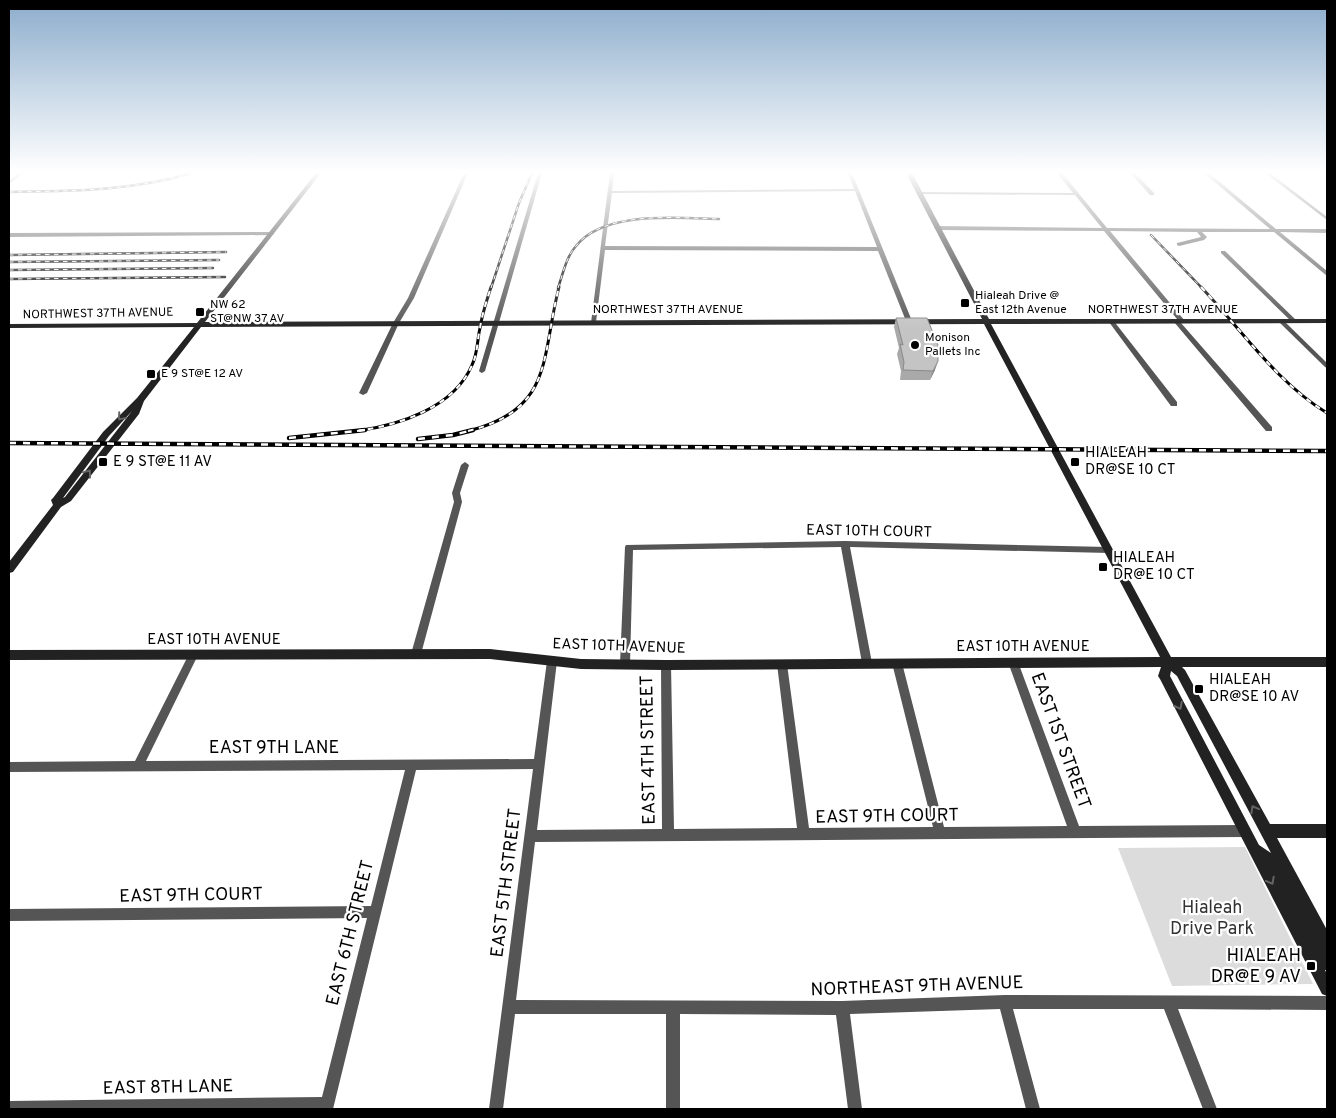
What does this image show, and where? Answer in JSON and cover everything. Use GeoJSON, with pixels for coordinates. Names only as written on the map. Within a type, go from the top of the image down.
{"type":"FeatureCollection","features":[{"type":"Feature","properties":{"kind":"street"},"geometry":{"type":"LineString","coordinates":[[58,505],[56,500],[105,437],[125,412],[140,400],[278,225]]}},
{"type":"Feature","properties":{"kind":"street"},"geometry":{"type":"LineString","coordinates":[[363,393],[396,323],[411,298],[443,225]]}},
{"type":"Feature","properties":{"kind":"street"},"geometry":{"type":"LineString","coordinates":[[482,371],[525,225]]}},
{"type":"Feature","properties":{"kind":"street"},"geometry":{"type":"LineString","coordinates":[[593,322],[606,225]]}},
{"type":"Feature","properties":{"kind":"street"},"geometry":{"type":"LineString","coordinates":[[871,225],[909,321]]}},
{"type":"Feature","properties":{"kind":"street"},"geometry":{"type":"LineString","coordinates":[[937,225],[1168,662],[1181,673],[1327,944]]}},
{"type":"Feature","properties":{"kind":"street"},"geometry":{"type":"LineString","coordinates":[[1102,225],[1269,429]]}},
{"type":"Feature","properties":{"kind":"street"},"geometry":{"type":"LineString","coordinates":[[1269,225],[1327,274]]}},
{"type":"Feature","properties":{"kind":"street"},"geometry":{"type":"LineString","coordinates":[[938,228],[1107,231],[1327,231]]}},
{"type":"Feature","properties":{"kind":"street"},"geometry":{"type":"LineString","coordinates":[[1179,244],[1187,244],[1190,240],[1202,239],[1204,236],[1199,231]]}},
{"type":"Feature","properties":{"kind":"street"},"geometry":{"type":"LineString","coordinates":[[9,236],[272,233]]}},
{"type":"Feature","properties":{"kind":"street"},"geometry":{"type":"LineString","coordinates":[[603,248],[881,249]]}},
{"type":"Feature","properties":{"kind":"street"},"geometry":{"type":"LineString","coordinates":[[1223,252],[1296,322]]}},
{"type":"Feature","properties":{"kind":"street"},"geometry":{"type":"LineString","coordinates":[[1111,321],[1174,404]]}},
{"type":"Feature","properties":{"kind":"street"},"geometry":{"type":"LineString","coordinates":[[1281,321],[1327,366]]}},
{"type":"Feature","properties":{"kind":"street","name":"NORTHWEST 37TH AVENUE"},"geometry":{"type":"LineString","coordinates":[[9,326],[497,322],[1327,322]]}},
{"type":"Feature","properties":{"kind":"street"},"geometry":{"type":"LineString","coordinates":[[9,569],[58,505],[68,499],[136,412],[140,400]]}},
{"type":"Feature","properties":{"kind":"street"},"geometry":{"type":"LineString","coordinates":[[416,654],[458,502],[456,493],[465,465]]}},
{"type":"Feature","properties":{"kind":"street"},"geometry":{"type":"LineString","coordinates":[[845,544],[867,663]]}},
{"type":"Feature","properties":{"kind":"street","name":"EAST 10TH COURT"},"geometry":{"type":"LineString","coordinates":[[629,547],[845,544],[1109,550]]}},
{"type":"Feature","properties":{"kind":"street","name":"EAST 4TH STREET"},"geometry":{"type":"LineString","coordinates":[[625,664],[629,547]]}},
{"type":"Feature","properties":{"kind":"street","name":"EAST 10TH AVENUE"},"geometry":{"type":"LineString","coordinates":[[9,655],[494,654],[552,661],[666,665],[1327,662]]}},
{"type":"Feature","properties":{"kind":"street"},"geometry":{"type":"LineString","coordinates":[[138,767],[193,656]]}},
{"type":"Feature","properties":{"kind":"street","name":"EAST 5TH STREET"},"geometry":{"type":"LineString","coordinates":[[496,1109],[552,661]]}},
{"type":"Feature","properties":{"kind":"street","name":"EAST 1ST STREET"},"geometry":{"type":"LineString","coordinates":[[1013,662],[1075,832]]}},
{"type":"Feature","properties":{"kind":"street"},"geometry":{"type":"LineString","coordinates":[[1168,662],[1164,676],[1327,989]]}},
{"type":"Feature","properties":{"kind":"street"},"geometry":{"type":"LineString","coordinates":[[897,663],[940,833]]}},
{"type":"Feature","properties":{"kind":"street"},"geometry":{"type":"LineString","coordinates":[[782,664],[804,835]]}},
{"type":"Feature","properties":{"kind":"street","name":"EAST 4TH STREET"},"geometry":{"type":"LineString","coordinates":[[666,665],[668,836]]}},
{"type":"Feature","properties":{"kind":"street","name":"EAST 9TH LANE"},"geometry":{"type":"LineString","coordinates":[[9,767],[540,764]]}},
{"type":"Feature","properties":{"kind":"street","name":"EAST 6TH STREET"},"geometry":{"type":"LineString","coordinates":[[326,1107],[412,765]]}},
{"type":"Feature","properties":{"kind":"street","name":"EAST 9TH COURT"},"geometry":{"type":"LineString","coordinates":[[530,836],[1244,831]]}},
{"type":"Feature","properties":{"kind":"street"},"geometry":{"type":"LineString","coordinates":[[1266,831],[1327,831]]}},
{"type":"Feature","properties":{"kind":"street"},"geometry":{"type":"LineString","coordinates":[[1253,848],[1276,866],[1327,963]]}},
{"type":"Feature","properties":{"kind":"street","name":"EAST 9TH COURT"},"geometry":{"type":"LineString","coordinates":[[9,915],[374,912]]}},
{"type":"Feature","properties":{"kind":"street"},"geometry":{"type":"LineString","coordinates":[[1005,1002],[1033,1109]]}},
{"type":"Feature","properties":{"kind":"street","name":"NORTHEAST 9TH AVENUE"},"geometry":{"type":"LineString","coordinates":[[509,1008],[842,1008],[1005,1002],[1327,1003]]}},
{"type":"Feature","properties":{"kind":"street"},"geometry":{"type":"LineString","coordinates":[[1168,1002],[1210,1109]]}},
{"type":"Feature","properties":{"kind":"street"},"geometry":{"type":"LineString","coordinates":[[842,1008],[855,1109]]}},
{"type":"Feature","properties":{"kind":"street"},"geometry":{"type":"LineString","coordinates":[[673,1009],[673,1109]]}},
{"type":"Feature","properties":{"kind":"street","name":"EAST 8TH LANE"},"geometry":{"type":"LineString","coordinates":[[9,1108],[326,1107]]}},
{"type":"Feature","properties":{"kind":"green space","name":"Hialeah Drive Park"},"geometry":{"type":"Polygon","coordinates":[[[1245,847],[1313,984],[1172,986],[1118,848],[1245,847]]]}},
{"type":"Feature","properties":{"kind":"building","name":"Monison Pallets Inc"},"geometry":{"type":"Polygon","coordinates":[[[896,318],[927,318],[938,345],[938,361],[933,371],[903,370],[904,362],[900,344],[903,345],[896,318]]]}},
{"type":"Feature","properties":{"kind":"railway"},"geometry":{"type":"LineString","coordinates":[[491,288],[512,225]]}},
{"type":"Feature","properties":{"kind":"railway"},"geometry":{"type":"LineString","coordinates":[[558,288],[567,260],[576,246],[589,234],[608,225]]}},
{"type":"Feature","properties":{"kind":"railway"},"geometry":{"type":"LineString","coordinates":[[1151,235],[1202,288]]}},
{"type":"Feature","properties":{"kind":"railway"},"geometry":{"type":"LineString","coordinates":[[9,255],[226,252]]}},
{"type":"Feature","properties":{"kind":"railway"},"geometry":{"type":"LineString","coordinates":[[9,262],[219,260]]}},
{"type":"Feature","properties":{"kind":"railway"},"geometry":{"type":"LineString","coordinates":[[9,270],[213,268]]}},
{"type":"Feature","properties":{"kind":"railway"},"geometry":{"type":"LineString","coordinates":[[9,279],[225,277]]}},
{"type":"Feature","properties":{"kind":"railway"},"geometry":{"type":"LineString","coordinates":[[359,431],[390,424],[423,412],[452,393],[464,380],[474,360],[482,318],[491,287]]}},
{"type":"Feature","properties":{"kind":"railway"},"geometry":{"type":"LineString","coordinates":[[468,431],[496,422],[516,409],[530,395],[539,377],[545,358],[559,287]]}},
{"type":"Feature","properties":{"kind":"railway"},"geometry":{"type":"LineString","coordinates":[[1201,287],[1276,371],[1327,413]]}},
{"type":"Feature","properties":{"kind":"railway"},"geometry":{"type":"LineString","coordinates":[[359,431],[365,430]]}},
{"type":"Feature","properties":{"kind":"railway"},"geometry":{"type":"LineString","coordinates":[[418,439],[453,435],[473,430]]}},
{"type":"Feature","properties":{"kind":"railway"},"geometry":{"type":"LineString","coordinates":[[289,438],[359,431]]}},
{"type":"Feature","properties":{"kind":"railway"},"geometry":{"type":"LineString","coordinates":[[9,443],[1327,451]]}},
{"type":"Feature","properties":{"kind":"place","name":"Hialeah Drive @ East 12th Avenue"},"geometry":{"type":"Point","coordinates":[965,303]}},
{"type":"Feature","properties":{"kind":"place","name":"NW 62 ST@NW 37 AV"},"geometry":{"type":"Point","coordinates":[200,312]}},
{"type":"Feature","properties":{"kind":"place","name":"Monison Pallets Inc"},"geometry":{"type":"Point","coordinates":[915,345]}},
{"type":"Feature","properties":{"kind":"place","name":"E 9 ST@E 12 AV"},"geometry":{"type":"Point","coordinates":[151,374]}},
{"type":"Feature","properties":{"kind":"place","name":"E 9 ST@E 11 AV"},"geometry":{"type":"Point","coordinates":[103,462]}},
{"type":"Feature","properties":{"kind":"place","name":"HIALEAH DR@SE 10 CT"},"geometry":{"type":"Point","coordinates":[1075,462]}},
{"type":"Feature","properties":{"kind":"place","name":"HIALEAH DR@E 10 CT"},"geometry":{"type":"Point","coordinates":[1103,567]}},
{"type":"Feature","properties":{"kind":"place","name":"HIALEAH DR@SE 10 AV"},"geometry":{"type":"Point","coordinates":[1199,689]}},
{"type":"Feature","properties":{"kind":"place","name":"HIALEAH DR@E 9 AV"},"geometry":{"type":"Point","coordinates":[1311,966]}}]}
